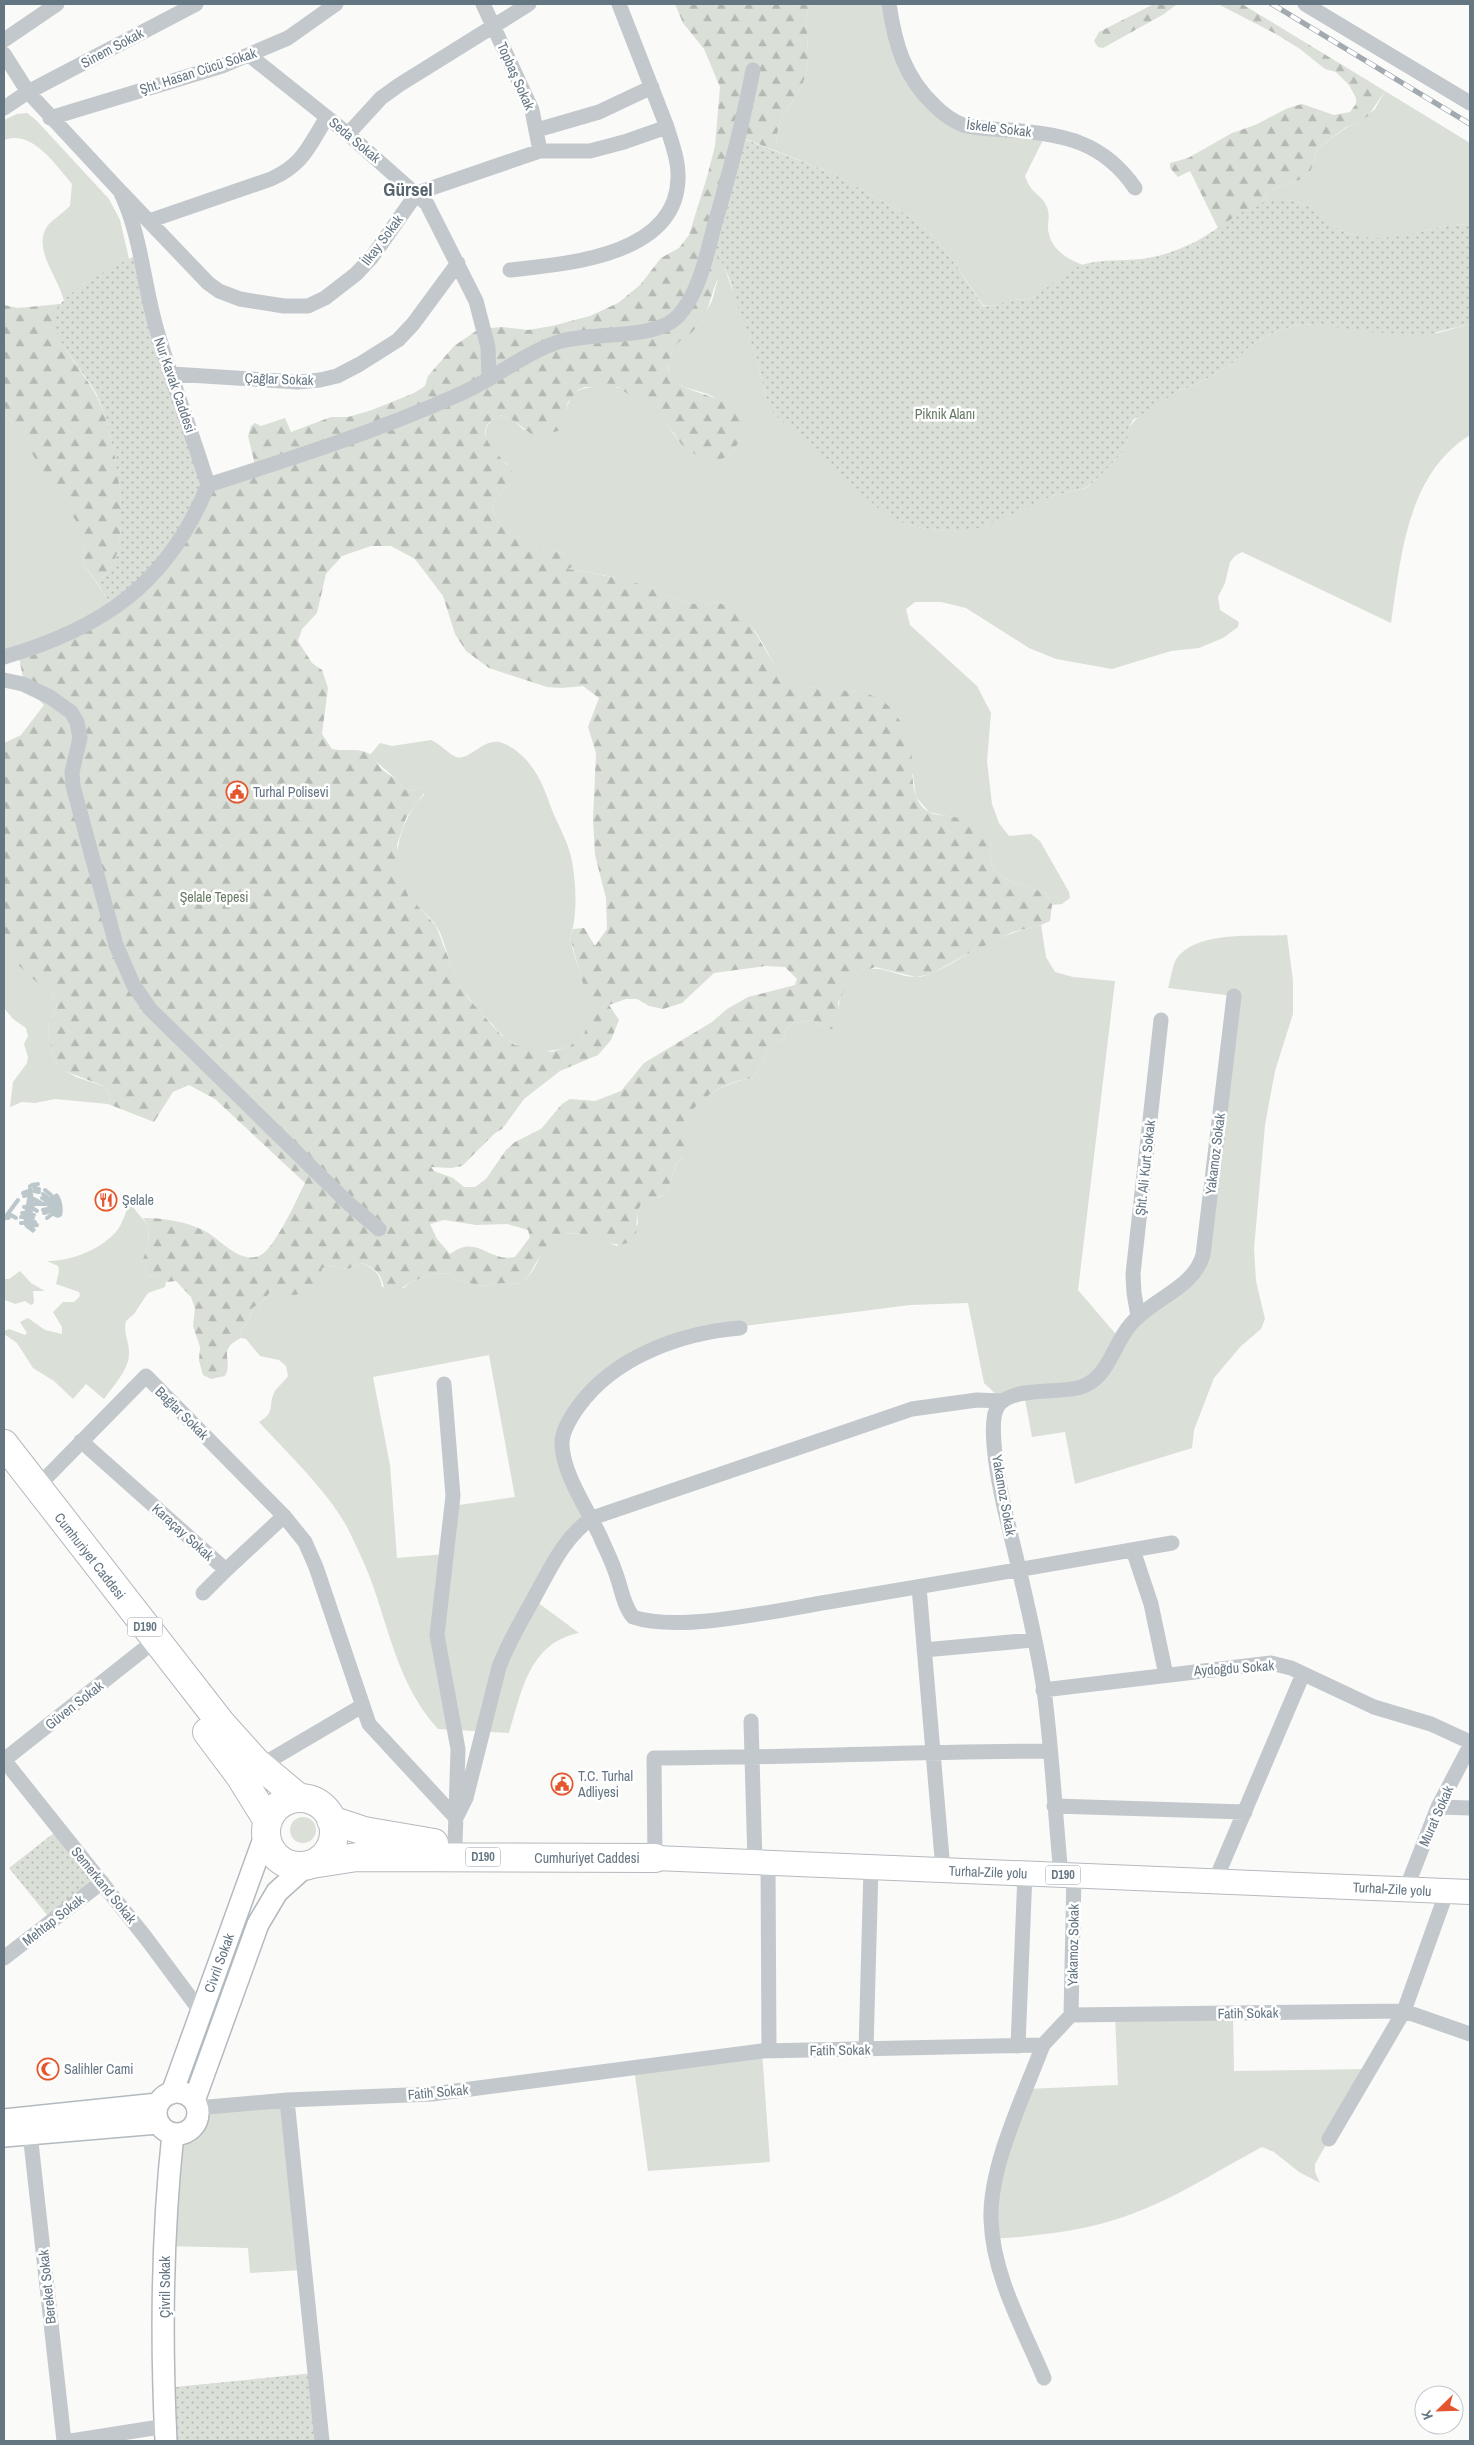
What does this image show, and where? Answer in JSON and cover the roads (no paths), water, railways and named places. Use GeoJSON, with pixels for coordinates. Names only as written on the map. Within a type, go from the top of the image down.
{"type":"FeatureCollection","features":[{"type":"Feature","properties":{"kind":"highway","name":"Cumhuriyet Caddesi"},"geometry":{"type":"LineString","coordinates":[[4,1444],[221,1723],[260,1766],[299,1798],[316,1802],[325,1810],[331,1820],[379,1835],[422,1842],[455,1831],[655,1858]]}},
{"type":"Feature","properties":{"kind":"highway","name":"Cumhuriyet Caddesi"},"geometry":{"type":"LineString","coordinates":[[4,1470],[236,1770],[267,1827],[268,1844],[279,1858],[295,1866],[357,1857],[655,1858]]}},
{"type":"Feature","properties":{"kind":"highway"},"geometry":{"type":"LineString","coordinates":[[267,1827],[278,1807],[288,1801],[299,1798]]}},
{"type":"Feature","properties":{"kind":"highway"},"geometry":{"type":"LineString","coordinates":[[310,1864],[322,1858],[330,1848],[334,1832],[331,1820]]}},
{"type":"Feature","properties":{"kind":"main road","name":"Turhal-Zile yolu"},"geometry":{"type":"LineString","coordinates":[[655,1858],[1470,1892]]}},
{"type":"Feature","properties":{"kind":"street"},"geometry":{"type":"LineString","coordinates":[[4,40],[57,4]]}},
{"type":"Feature","properties":{"kind":"street","name":"Sinem Sokak"},"geometry":{"type":"LineString","coordinates":[[4,108],[28,92],[196,4]]}},
{"type":"Feature","properties":{"kind":"street","name":"Şht. Hasan Cücü Sokak"},"geometry":{"type":"LineString","coordinates":[[50,118],[222,66],[288,38],[336,4]]}},
{"type":"Feature","properties":{"kind":"street","name":"Topbaş Sokak"},"geometry":{"type":"LineString","coordinates":[[483,4],[532,110],[540,151]]}},
{"type":"Feature","properties":{"kind":"street"},"geometry":{"type":"LineString","coordinates":[[348,134],[381,98],[493,25],[529,4]]}},
{"type":"Feature","properties":{"kind":"street"},"geometry":{"type":"LineString","coordinates":[[510,270],[585,260],[629,244],[655,229],[672,203],[678,180],[675,152],[619,4]]}},
{"type":"Feature","properties":{"kind":"street","name":"İskele Sokak"},"geometry":{"type":"LineString","coordinates":[[889,4],[893,32],[906,70],[916,86],[938,109],[962,124],[1074,139],[1099,151],[1125,173],[1135,188]]}},
{"type":"Feature","properties":{"kind":"street"},"geometry":{"type":"LineString","coordinates":[[1305,4],[1470,102]]}},
{"type":"Feature","properties":{"kind":"street","name":"Nur Kavak Caddesi"},"geometry":{"type":"LineString","coordinates":[[4,54],[28,92],[50,118],[120,191],[136,235],[156,328],[208,485]]}},
{"type":"Feature","properties":{"kind":"street","name":"Seda Sokak"},"geometry":{"type":"LineString","coordinates":[[249,55],[348,134],[417,193],[427,204],[440,225],[476,302],[484,326],[489,379]]}},
{"type":"Feature","properties":{"kind":"street"},"geometry":{"type":"LineString","coordinates":[[4,657],[46,643],[90,624],[130,596],[155,572],[176,544],[190,524],[208,485],[350,438],[415,414],[489,379],[557,342],[573,338],[659,328],[678,317],[694,290],[708,250],[739,137],[753,70]]}},
{"type":"Feature","properties":{"kind":"street"},"geometry":{"type":"LineString","coordinates":[[537,130],[599,112],[652,87]]}},
{"type":"Feature","properties":{"kind":"street"},"geometry":{"type":"LineString","coordinates":[[149,221],[270,180],[289,170],[301,159],[327,117]]}},
{"type":"Feature","properties":{"kind":"street"},"geometry":{"type":"LineString","coordinates":[[417,193],[540,151],[590,151],[624,142],[667,127]]}},
{"type":"Feature","properties":{"kind":"street","name":"İlkay Sokak"},"geometry":{"type":"LineString","coordinates":[[120,191],[208,283],[219,291],[240,299],[300,307],[308,306],[325,298],[356,274],[372,257],[417,193]]}},
{"type":"Feature","properties":{"kind":"street","name":"Çağlar Sokak"},"geometry":{"type":"LineString","coordinates":[[172,374],[298,382],[337,376],[398,340],[414,324],[458,263]]}},
{"type":"Feature","properties":{"kind":"street"},"geometry":{"type":"LineString","coordinates":[[4,680],[37,690],[64,706],[75,717],[80,738],[72,772],[76,802],[116,945],[124,968],[140,996],[176,1036],[348,1203],[379,1229]]}},
{"type":"Feature","properties":{"kind":"street","name":"Yakamoz Sokak"},"geometry":{"type":"LineString","coordinates":[[1072,2016],[1067,1875],[1054,1806],[1044,1690],[998,1474],[994,1413],[1003,1401],[1027,1393],[1069,1390],[1092,1382],[1101,1374],[1120,1339],[1138,1316],[1190,1278],[1200,1266],[1203,1256],[1234,996]]}},
{"type":"Feature","properties":{"kind":"street","name":"Şht. Ali Kurt Sokak"},"geometry":{"type":"LineString","coordinates":[[1138,1316],[1133,1274],[1161,1020]]}},
{"type":"Feature","properties":{"kind":"street"},"geometry":{"type":"LineString","coordinates":[[740,1328],[691,1335],[664,1345],[619,1367],[588,1393],[573,1414],[564,1433],[562,1444],[570,1474],[592,1518],[630,1612],[638,1618],[658,1622],[693,1622],[919,1587],[1172,1543]]}},
{"type":"Feature","properties":{"kind":"street","name":"Bağlar Sokak"},"geometry":{"type":"LineString","coordinates":[[37,1487],[146,1376],[284,1516],[305,1542],[316,1567],[362,1706],[372,1729],[455,1831]]}},
{"type":"Feature","properties":{"kind":"street"},"geometry":{"type":"LineString","coordinates":[[444,1384],[453,1496],[438,1635],[458,1749],[455,1831]]}},
{"type":"Feature","properties":{"kind":"street"},"geometry":{"type":"LineString","coordinates":[[455,1831],[466,1798],[499,1667],[506,1648],[555,1560],[571,1537],[592,1518],[912,1409],[977,1400],[1003,1401]]}},
{"type":"Feature","properties":{"kind":"street","name":"Karaçay Sokak"},"geometry":{"type":"LineString","coordinates":[[82,1442],[226,1570],[284,1516]]}},
{"type":"Feature","properties":{"kind":"street"},"geometry":{"type":"LineString","coordinates":[[1133,1550],[1151,1604],[1166,1675]]}},
{"type":"Feature","properties":{"kind":"street"},"geometry":{"type":"LineString","coordinates":[[203,1593],[226,1570]]}},
{"type":"Feature","properties":{"kind":"street"},"geometry":{"type":"LineString","coordinates":[[919,1587],[943,1870]]}},
{"type":"Feature","properties":{"kind":"street"},"geometry":{"type":"LineString","coordinates":[[924,1650],[1033,1640]]}},
{"type":"Feature","properties":{"kind":"street","name":"Güven Sokak"},"geometry":{"type":"LineString","coordinates":[[5,1765],[143,1650]]}},
{"type":"Feature","properties":{"kind":"street","name":"Aydoğdu Sokak"},"geometry":{"type":"LineString","coordinates":[[1044,1690],[1271,1663],[1280,1664],[1374,1707],[1431,1724],[1470,1744]]}},
{"type":"Feature","properties":{"kind":"street"},"geometry":{"type":"LineString","coordinates":[[1216,1881],[1303,1674]]}},
{"type":"Feature","properties":{"kind":"street"},"geometry":{"type":"LineString","coordinates":[[260,1766],[362,1706]]}},
{"type":"Feature","properties":{"kind":"street"},"geometry":{"type":"LineString","coordinates":[[751,1721],[752,1758],[762,1862],[769,2051]]}},
{"type":"Feature","properties":{"kind":"street","name":"Murat Sokak"},"geometry":{"type":"LineString","coordinates":[[1406,1889],[1438,1807],[1470,1744]]}},
{"type":"Feature","properties":{"kind":"street"},"geometry":{"type":"LineString","coordinates":[[655,1858],[654,1758],[752,1758],[933,1751],[1049,1751]]}},
{"type":"Feature","properties":{"kind":"street","name":"Semerkand Sokak"},"geometry":{"type":"LineString","coordinates":[[5,1765],[102,1882],[201,2012]]}},
{"type":"Feature","properties":{"kind":"street"},"geometry":{"type":"LineString","coordinates":[[1054,1806],[1245,1812]]}},
{"type":"Feature","properties":{"kind":"street"},"geometry":{"type":"LineString","coordinates":[[1438,1807],[1470,1808]]}},
{"type":"Feature","properties":{"kind":"street","name":"Civril Sokak"},"geometry":{"type":"LineString","coordinates":[[267,1827],[165,2113],[183,2134],[192,2128],[197,2120],[195,2104],[258,1924],[277,1892],[310,1864]]}},
{"type":"Feature","properties":{"kind":"street"},"geometry":{"type":"LineString","coordinates":[[866,2050],[871,1868]]}},
{"type":"Feature","properties":{"kind":"street"},"geometry":{"type":"LineString","coordinates":[[1018,2046],[1025,1873]]}},
{"type":"Feature","properties":{"kind":"street","name":"Mehtap Sokak"},"geometry":{"type":"LineString","coordinates":[[4,1958],[102,1882]]}},
{"type":"Feature","properties":{"kind":"street"},"geometry":{"type":"LineString","coordinates":[[1329,2139],[1404,2011],[1447,1891]]}},
{"type":"Feature","properties":{"kind":"street","name":"Fatih Sokak"},"geometry":{"type":"LineString","coordinates":[[1072,2016],[1404,2011],[1470,2034]]}},
{"type":"Feature","properties":{"kind":"street"},"geometry":{"type":"LineString","coordinates":[[1044,2378],[1001,2274],[994,2248],[991,2219],[994,2188],[1002,2156],[1043,2045],[1072,2016]]}},
{"type":"Feature","properties":{"kind":"street","name":"Fatih Sokak"},"geometry":{"type":"LineString","coordinates":[[195,2104],[432,2094],[769,2051],[1043,2045]]}},
{"type":"Feature","properties":{"kind":"street"},"geometry":{"type":"LineString","coordinates":[[4,2136],[30,2134],[165,2113],[182,2093],[195,2104]]}},
{"type":"Feature","properties":{"kind":"street"},"geometry":{"type":"LineString","coordinates":[[287,2100],[322,2441]]}},
{"type":"Feature","properties":{"kind":"street"},"geometry":{"type":"LineString","coordinates":[[4,2120],[165,2113]]}},
{"type":"Feature","properties":{"kind":"street","name":"Çivril Sokak"},"geometry":{"type":"LineString","coordinates":[[165,2113],[168,2185],[165,2254],[166,2434]]}},
{"type":"Feature","properties":{"kind":"street","name":"Bereket Sokak"},"geometry":{"type":"LineString","coordinates":[[30,2134],[64,2441]]}},
{"type":"Feature","properties":{"kind":"street"},"geometry":{"type":"LineString","coordinates":[[71,2441],[166,2434]]}},
{"type":"Feature","properties":{"kind":"waterway"},"geometry":{"type":"LineString","coordinates":[[32,1185],[38,1184]]}},
{"type":"Feature","properties":{"kind":"waterway"},"geometry":{"type":"LineString","coordinates":[[34,1188],[39,1189]]}},
{"type":"Feature","properties":{"kind":"waterway"},"geometry":{"type":"LineString","coordinates":[[45,1190],[51,1195]]}},
{"type":"Feature","properties":{"kind":"waterway"},"geometry":{"type":"LineString","coordinates":[[23,1193],[29,1191]]}},
{"type":"Feature","properties":{"kind":"waterway"},"geometry":{"type":"LineString","coordinates":[[34,1191],[39,1192]]}},
{"type":"Feature","properties":{"kind":"waterway"},"geometry":{"type":"LineString","coordinates":[[43,1194],[48,1198]]}},
{"type":"Feature","properties":{"kind":"waterway"},"geometry":{"type":"LineString","coordinates":[[42,1198],[47,1201]]}},
{"type":"Feature","properties":{"kind":"waterway"},"geometry":{"type":"LineString","coordinates":[[34,1199],[41,1203]]}},
{"type":"Feature","properties":{"kind":"waterway"},"geometry":{"type":"LineString","coordinates":[[4,1219],[18,1200]]}},
{"type":"Feature","properties":{"kind":"waterway"},"geometry":{"type":"LineString","coordinates":[[35,1204],[48,1204]]}},
{"type":"Feature","properties":{"kind":"waterway"},"geometry":{"type":"LineString","coordinates":[[43,1210],[47,1209]]}},
{"type":"Feature","properties":{"kind":"waterway"},"geometry":{"type":"LineString","coordinates":[[44,1213],[48,1212]]}},
{"type":"Feature","properties":{"kind":"waterway"},"geometry":{"type":"LineString","coordinates":[[8,1218],[11,1215],[16,1218]]}},
{"type":"Feature","properties":{"kind":"waterway"},"geometry":{"type":"LineString","coordinates":[[47,1218],[51,1215]]}},
{"type":"Feature","properties":{"kind":"waterway"},"geometry":{"type":"LineString","coordinates":[[30,1222],[35,1222]]}},
{"type":"Feature","properties":{"kind":"waterway"},"geometry":{"type":"LineString","coordinates":[[31,1226],[37,1225]]}},
{"type":"Feature","properties":{"kind":"railway"},"geometry":{"type":"LineString","coordinates":[[1272,4],[1470,124]]}},
{"type":"Feature","properties":{"kind":"place","name":"Turhal Polisevi"},"geometry":{"type":"Point","coordinates":[237,792]}},
{"type":"Feature","properties":{"kind":"place","name":"Şelale"},"geometry":{"type":"Point","coordinates":[106,1200]}},
{"type":"Feature","properties":{"kind":"place","name":"T.C. Turhal Adliyesi"},"geometry":{"type":"Point","coordinates":[562,1784]}},
{"type":"Feature","properties":{"kind":"place","name":"Salihler Cami"},"geometry":{"type":"Point","coordinates":[48,2069]}},
{"type":"Feature","properties":{"kind":"district","name":"Gürsel"},"geometry":{"type":"Point","coordinates":[408,189]}},
{"type":"Feature","properties":{"kind":"park label","name":"Piknik Alanı"},"geometry":{"type":"Point","coordinates":[945,414]}},
{"type":"Feature","properties":{"kind":"park label","name":"Şelale Tepesi"},"geometry":{"type":"Point","coordinates":[214,897]}}]}
